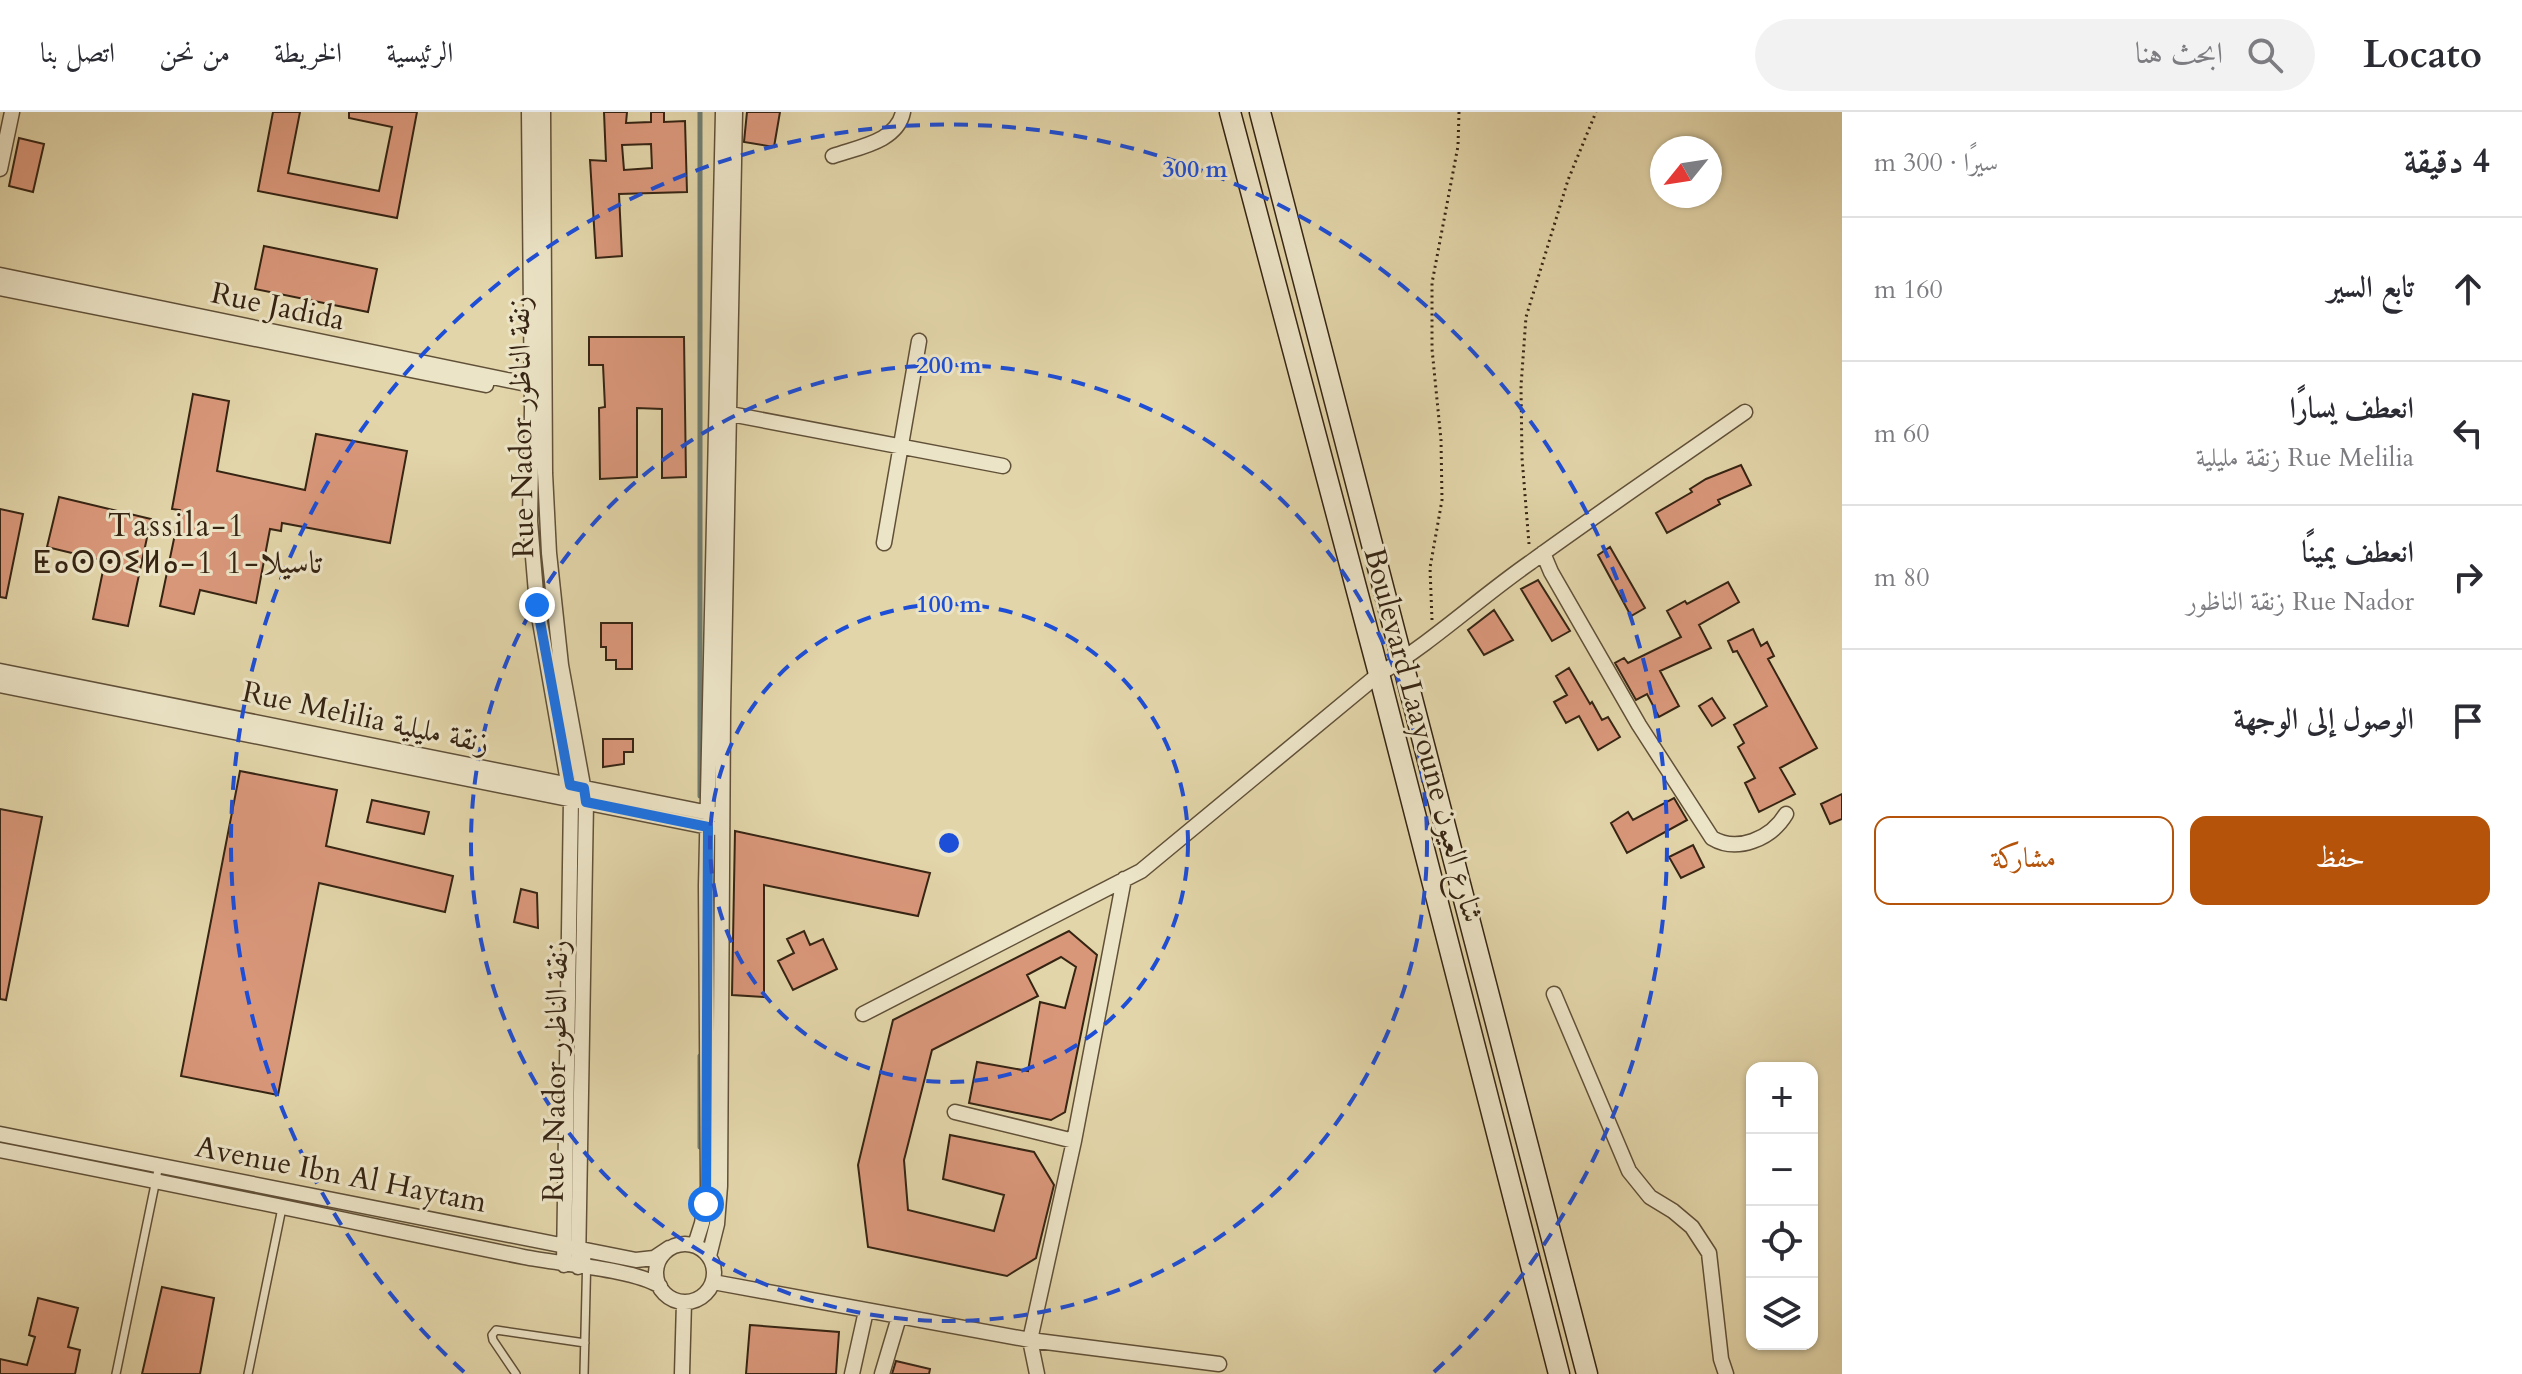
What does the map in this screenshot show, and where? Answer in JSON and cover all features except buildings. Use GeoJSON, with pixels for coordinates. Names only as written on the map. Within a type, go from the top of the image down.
{"type":"FeatureCollection","features":[{"type":"Feature","properties":{"kind":"street"},"geometry":{"type":"LineString","coordinates":[[0,169],[12,112]]}},
{"type":"Feature","properties":{"kind":"street","name":"Rue Nador زنقة الناظور"},"geometry":{"type":"LineString","coordinates":[[529,112],[538,391]]}},
{"type":"Feature","properties":{"kind":"street","name":"Rue Nador زنقة الناظور"},"geometry":{"type":"LineString","coordinates":[[543,112],[538,391],[529,483],[532,558],[545,652],[578,794],[576,1266]]}},
{"type":"Feature","properties":{"kind":"street"},"geometry":{"type":"LineString","coordinates":[[695,1245],[708,1186],[722,412],[723,112]]}},
{"type":"Feature","properties":{"kind":"street"},"geometry":{"type":"LineString","coordinates":[[722,412],[735,112]]}},
{"type":"Feature","properties":{"kind":"street"},"geometry":{"type":"LineString","coordinates":[[833,156],[884,138],[893,132],[903,112]]}},
{"type":"Feature","properties":{"kind":"street","name":"Boulevard Laayoune شارع العيون"},"geometry":{"type":"LineString","coordinates":[[1230,112],[1379,674],[1559,1374]]}},
{"type":"Feature","properties":{"kind":"street","name":"Boulevard Laayoune شارع العيون"},"geometry":{"type":"LineString","coordinates":[[1260,112],[1587,1374]]}},
{"type":"Feature","properties":{"kind":"street","name":"Rue Jadida"},"geometry":{"type":"LineString","coordinates":[[0,275],[538,391]]}},
{"type":"Feature","properties":{"kind":"street","name":"Rue Jadida"},"geometry":{"type":"LineString","coordinates":[[0,288],[538,391]]}},
{"type":"Feature","properties":{"kind":"street"},"geometry":{"type":"LineString","coordinates":[[884,543],[919,341]]}},
{"type":"Feature","properties":{"kind":"street"},"geometry":{"type":"LineString","coordinates":[[722,412],[1003,466]]}},
{"type":"Feature","properties":{"kind":"street"},"geometry":{"type":"LineString","coordinates":[[863,1014],[1141,871],[1379,674],[1433,638],[1530,562],[1745,412]]}},
{"type":"Feature","properties":{"kind":"street"},"geometry":{"type":"LineString","coordinates":[[1543,553],[1639,725],[1712,838],[1725,846],[1743,845],[1769,831],[1786,814]]}},
{"type":"Feature","properties":{"kind":"street","name":"Rue Melilia زنقة مليلية"},"geometry":{"type":"LineString","coordinates":[[0,671],[578,794]]}},
{"type":"Feature","properties":{"kind":"street","name":"Rue Melilia زنقة مليلية"},"geometry":{"type":"LineString","coordinates":[[0,685],[715,821]]}},
{"type":"Feature","properties":{"kind":"street"},"geometry":{"type":"LineString","coordinates":[[709,1256],[717,1224],[720,1186],[715,821]]}},
{"type":"Feature","properties":{"kind":"street"},"geometry":{"type":"LineString","coordinates":[[1037,1374],[1030,1340],[1074,1141],[1124,879]]}},
{"type":"Feature","properties":{"kind":"street"},"geometry":{"type":"LineString","coordinates":[[1554,994],[1629,1171],[1650,1197],[1692,1227],[1709,1253],[1719,1347],[1726,1374]]}},
{"type":"Feature","properties":{"kind":"street"},"geometry":{"type":"LineString","coordinates":[[955,1112],[1074,1141]]}},
{"type":"Feature","properties":{"kind":"street","name":"Avenue Ibn Al Haytam"},"geometry":{"type":"LineString","coordinates":[[0,1134],[641,1261],[654,1258],[669,1248]]}},
{"type":"Feature","properties":{"kind":"street","name":"Avenue Ibn Al Haytam"},"geometry":{"type":"LineString","coordinates":[[0,1150],[639,1277],[660,1286]]}},
{"type":"Feature","properties":{"kind":"street"},"geometry":{"type":"LineString","coordinates":[[243,1198],[245,1181]]}},
{"type":"Feature","properties":{"kind":"street"},"geometry":{"type":"LineString","coordinates":[[686,1243],[695,1245],[709,1256],[713,1264],[713,1282],[703,1297],[684,1302],[667,1296],[656,1272],[658,1263],[669,1248],[686,1243]]}},
{"type":"Feature","properties":{"kind":"street"},"geometry":{"type":"LineString","coordinates":[[713,1282],[1030,1340],[1219,1364]]}},
{"type":"Feature","properties":{"kind":"street"},"geometry":{"type":"LineString","coordinates":[[682,1374],[684,1302]]}},
{"type":"Feature","properties":{"kind":"street"},"geometry":{"type":"LineString","coordinates":[[852,1374],[866,1311]]}},
{"type":"Feature","properties":{"kind":"street"},"geometry":{"type":"LineString","coordinates":[[882,1374],[899,1317]]}},
{"type":"Feature","properties":{"kind":"lane"},"geometry":{"type":"LineString","coordinates":[[116,1374],[159,1165]]}},
{"type":"Feature","properties":{"kind":"lane"},"geometry":{"type":"LineString","coordinates":[[248,1374],[282,1205]]}},
{"type":"Feature","properties":{"kind":"lane"},"geometry":{"type":"LineString","coordinates":[[577,1248],[576,1266],[585,1343],[584,1374]]}},
{"type":"Feature","properties":{"kind":"lane"},"geometry":{"type":"LineString","coordinates":[[516,1374],[493,1340],[496,1330],[585,1343]]}},
{"type":"Feature","properties":{"kind":"path"},"geometry":{"type":"LineString","coordinates":[[1433,638],[1430,568],[1442,500],[1441,440],[1432,349],[1432,283],[1458,146],[1459,112]]}},
{"type":"Feature","properties":{"kind":"path"},"geometry":{"type":"LineString","coordinates":[[1530,562],[1522,458],[1521,386],[1526,317],[1568,180],[1596,112]]}},
{"type":"Feature","properties":{"kind":"waterway"},"geometry":{"type":"LineString","coordinates":[[700,112],[700,796]]}},
{"type":"Feature","properties":{"kind":"waterway"},"geometry":{"type":"LineString","coordinates":[[700,1056],[700,1147]]}},
{"type":"Feature","properties":{"kind":"district","name":"Tassila-1 ⵟⴰⵙⵙⵉⵍⴰ-1 1-تاسيلا"},"geometry":{"type":"Point","coordinates":[177,544]}},
{"type":"Feature","properties":{"kind":"route"},"geometry":{"type":"LineString","coordinates":[[537,605],[570,785],[584,788],[586,802],[708,827],[706,1204]]}}]}
